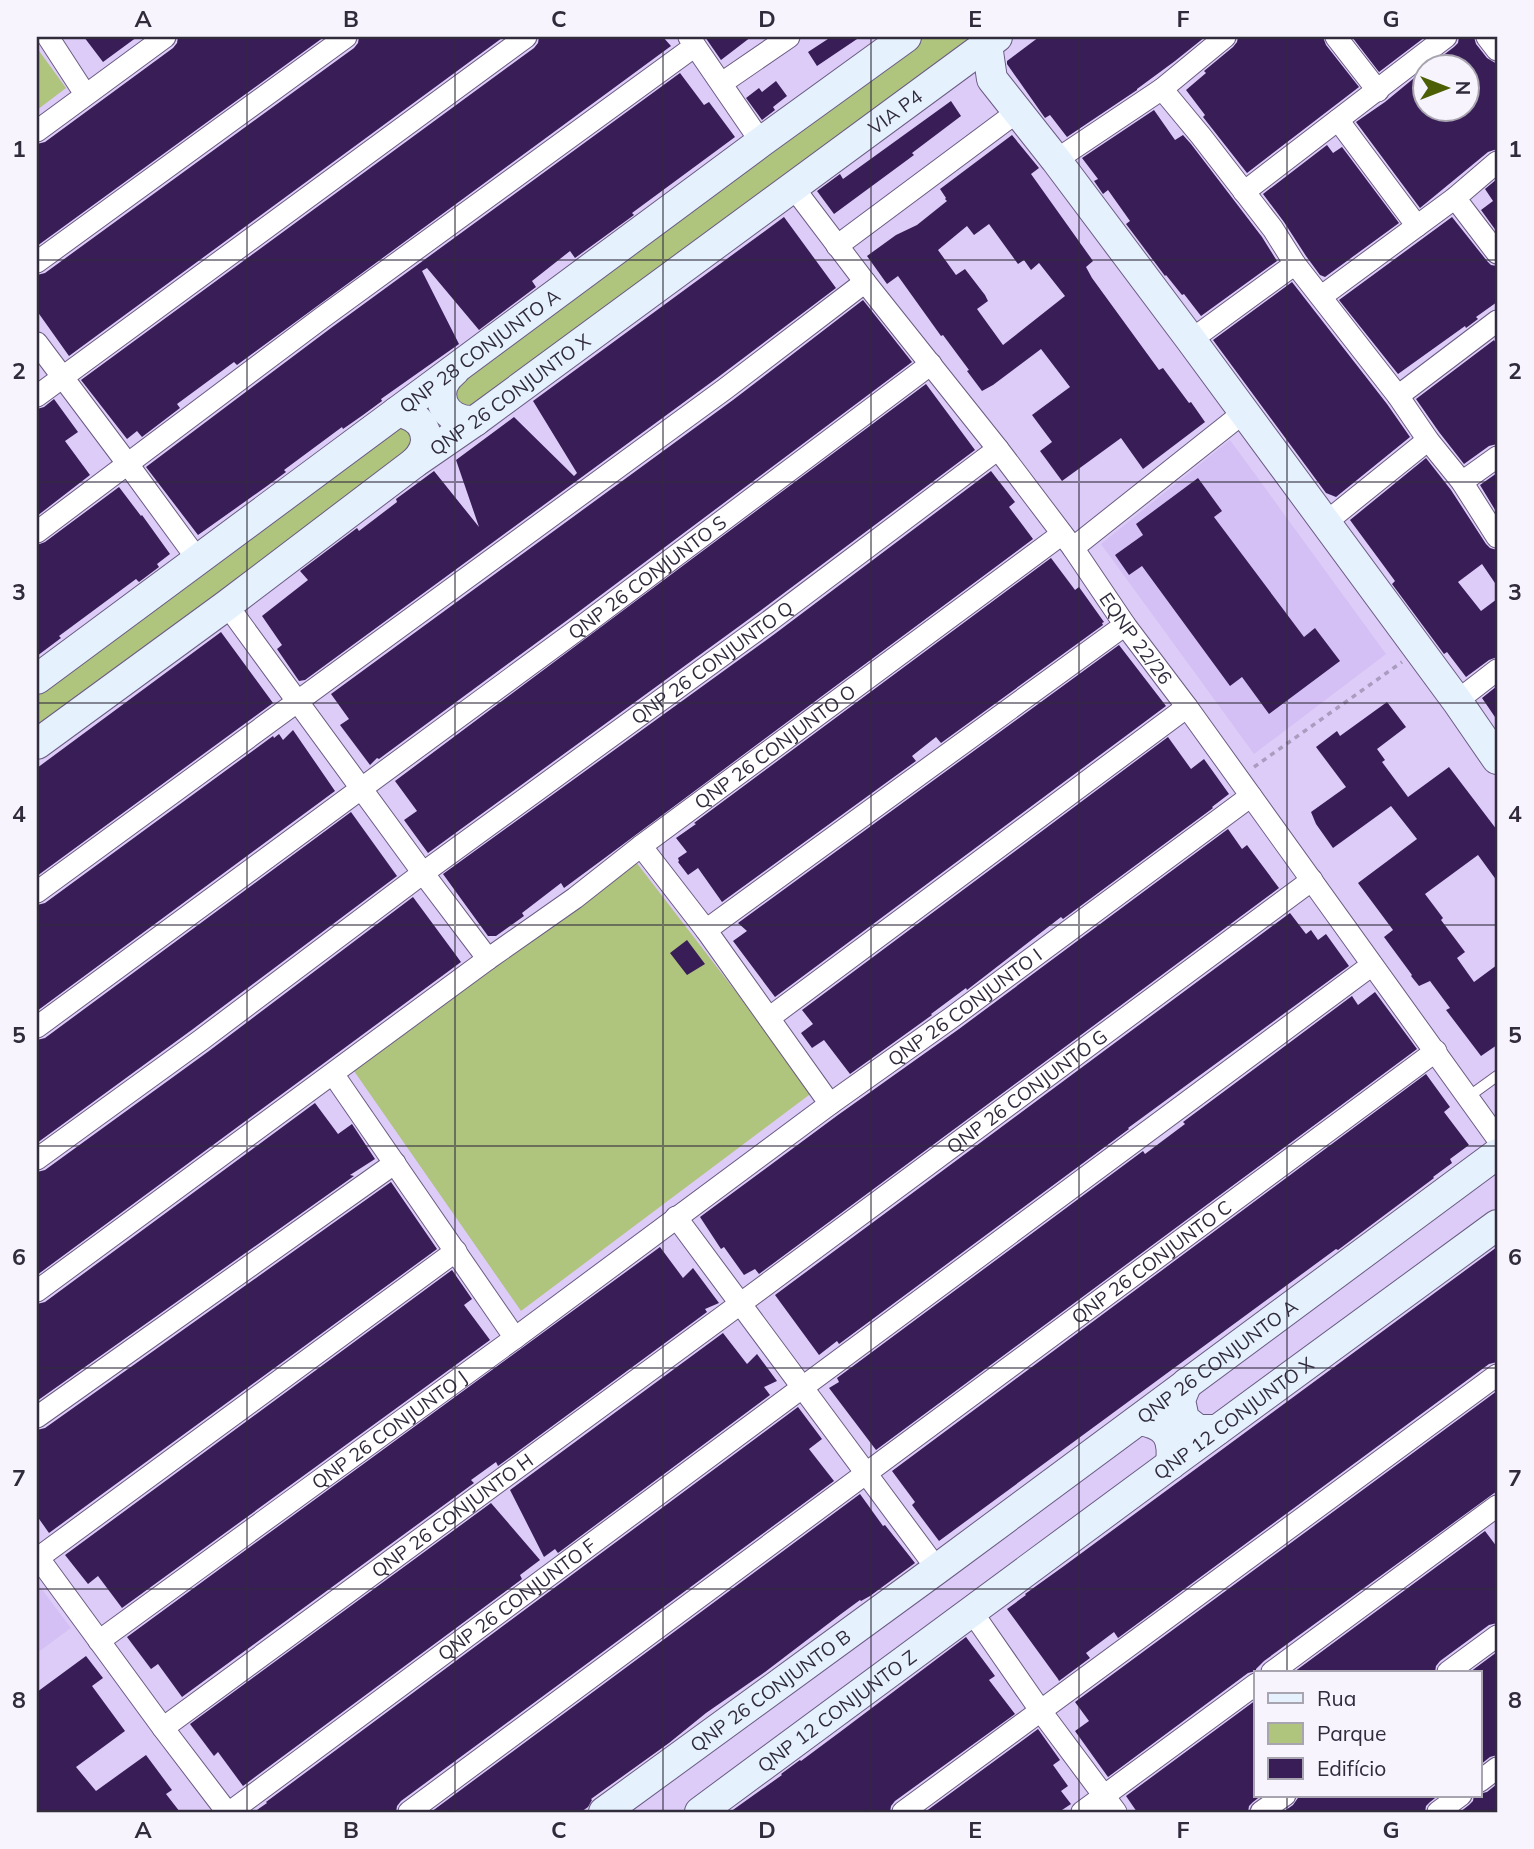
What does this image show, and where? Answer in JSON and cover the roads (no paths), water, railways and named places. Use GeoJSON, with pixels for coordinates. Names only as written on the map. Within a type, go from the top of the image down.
{"type":"FeatureCollection","features":[{"type":"Feature","properties":{"kind":"street"},"geometry":{"type":"LineString","coordinates":[[48,37],[85,94]]}},
{"type":"Feature","properties":{"kind":"street"},"geometry":{"type":"LineString","coordinates":[[37,131],[165,37]]}},
{"type":"Feature","properties":{"kind":"street"},"geometry":{"type":"LineString","coordinates":[[37,262],[346,37]]}},
{"type":"Feature","properties":{"kind":"street"},"geometry":{"type":"LineString","coordinates":[[37,396],[526,37]]}},
{"type":"Feature","properties":{"kind":"street"},"geometry":{"type":"LineString","coordinates":[[722,83],[789,37]]}},
{"type":"Feature","properties":{"kind":"street"},"geometry":{"type":"LineString","coordinates":[[37,532],[692,41],[761,142],[906,37]]}},
{"type":"Feature","properties":{"kind":"street"},"geometry":{"type":"LineString","coordinates":[[1056,160],[1162,89],[1225,37]]}},
{"type":"Feature","properties":{"kind":"street"},"geometry":{"type":"LineString","coordinates":[[1336,37],[1378,91]]}},
{"type":"Feature","properties":{"kind":"street"},"geometry":{"type":"LineString","coordinates":[[1244,192],[1446,37]]}},
{"type":"Feature","properties":{"kind":"street"},"geometry":{"type":"LineString","coordinates":[[1487,37],[1497,50]]}},
{"type":"Feature","properties":{"kind":"street"},"geometry":{"type":"LineString","coordinates":[[992,41],[992,79]]}},
{"type":"Feature","properties":{"kind":"street","name":"VIA P4"},"geometry":{"type":"LineString","coordinates":[[793,187],[992,41]]}},
{"type":"Feature","properties":{"kind":"street"},"geometry":{"type":"LineString","coordinates":[[956,68],[992,79],[1056,160],[1497,759]]}},
{"type":"Feature","properties":{"kind":"street"},"geometry":{"type":"LineString","coordinates":[[1162,89],[1273,229],[1295,264],[1398,396],[1428,440],[1462,482],[1497,537]]}},
{"type":"Feature","properties":{"kind":"street"},"geometry":{"type":"LineString","coordinates":[[837,246],[1017,112]]}},
{"type":"Feature","properties":{"kind":"street"},"geometry":{"type":"LineString","coordinates":[[1338,120],[1417,226]]}},
{"type":"Feature","properties":{"kind":"street","name":"QNP 28 CONJUNTO A"},"geometry":{"type":"LineString","coordinates":[[37,679],[761,142]]}},
{"type":"Feature","properties":{"kind":"street"},"geometry":{"type":"LineString","coordinates":[[1322,296],[1455,198],[1497,162]]}},
{"type":"Feature","properties":{"kind":"street","name":"EQNP 22/26"},"geometry":{"type":"LineString","coordinates":[[793,187],[1067,541],[1497,1138]]}},
{"type":"Feature","properties":{"kind":"street","name":"QNP 26 CONJUNTO X"},"geometry":{"type":"LineString","coordinates":[[37,744],[414,463],[793,187]]}},
{"type":"Feature","properties":{"kind":"street"},"geometry":{"type":"LineString","coordinates":[[1455,198],[1497,253]]}},
{"type":"Feature","properties":{"kind":"street"},"geometry":{"type":"LineString","coordinates":[[1191,340],[1295,264]]}},
{"type":"Feature","properties":{"kind":"street"},"geometry":{"type":"LineString","coordinates":[[37,892],[725,388],[865,282]]}},
{"type":"Feature","properties":{"kind":"street"},"geometry":{"type":"LineString","coordinates":[[1398,396],[1494,329]]}},
{"type":"Feature","properties":{"kind":"street"},"geometry":{"type":"LineString","coordinates":[[37,343],[198,560]]}},
{"type":"Feature","properties":{"kind":"street","name":"QNP 26 CONJUNTO S"},"geometry":{"type":"LineString","coordinates":[[37,1027],[739,510],[931,364]]}},
{"type":"Feature","properties":{"kind":"street"},"geometry":{"type":"LineString","coordinates":[[454,371],[443,383],[442,401],[457,420],[475,421]]}},
{"type":"Feature","properties":{"kind":"street"},"geometry":{"type":"LineString","coordinates":[[397,412],[417,419],[425,431],[426,445],[414,463]]}},
{"type":"Feature","properties":{"kind":"street","name":"QNP 26 CONJUNTO O"},"geometry":{"type":"LineString","coordinates":[[37,1292],[488,959],[575,898],[641,846],[1243,412]]}},
{"type":"Feature","properties":{"kind":"street"},"geometry":{"type":"LineString","coordinates":[[1325,523],[1428,440]]}},
{"type":"Feature","properties":{"kind":"street","name":"QNP 26 CONJUNTO Q"},"geometry":{"type":"LineString","coordinates":[[37,1159],[768,622],[998,449]]}},
{"type":"Feature","properties":{"kind":"street"},"geometry":{"type":"LineString","coordinates":[[1462,482],[1497,457]]}},
{"type":"Feature","properties":{"kind":"street"},"geometry":{"type":"LineString","coordinates":[[227,605],[488,959]]}},
{"type":"Feature","properties":{"kind":"street"},"geometry":{"type":"LineString","coordinates":[[706,930],[1125,625]]}},
{"type":"Feature","properties":{"kind":"street"},"geometry":{"type":"LineString","coordinates":[[1457,702],[1497,670]]}},
{"type":"Feature","properties":{"kind":"street"},"geometry":{"type":"LineString","coordinates":[[769,1018],[1187,707]]}},
{"type":"Feature","properties":{"kind":"street","name":"QNP 26 CONJUNTO I"},"geometry":{"type":"LineString","coordinates":[[677,1217],[951,1018],[1244,787]]}},
{"type":"Feature","properties":{"kind":"street"},"geometry":{"type":"LineString","coordinates":[[641,846],[706,930],[830,1104]]}},
{"type":"Feature","properties":{"kind":"street","name":"QNP 26 CONJUNTO G"},"geometry":{"type":"LineString","coordinates":[[740,1304],[1312,880]]}},
{"type":"Feature","properties":{"kind":"street","name":"QNP 26 CONJUNTO F"},"geometry":{"type":"LineString","coordinates":[[229,1812],[1372,965]]}},
{"type":"Feature","properties":{"kind":"street","name":"QNP 26 CONJUNTO C"},"geometry":{"type":"LineString","coordinates":[[409,1812],[1436,1051]]}},
{"type":"Feature","properties":{"kind":"street"},"geometry":{"type":"LineString","coordinates":[[333,1074],[515,1338]]}},
{"type":"Feature","properties":{"kind":"street","name":"QNP 26 CONJUNTO A"},"geometry":{"type":"LineString","coordinates":[[937,1569],[1497,1154]]}},
{"type":"Feature","properties":{"kind":"street"},"geometry":{"type":"LineString","coordinates":[[37,1418],[395,1163]]}},
{"type":"Feature","properties":{"kind":"street"},"geometry":{"type":"LineString","coordinates":[[677,1217],[937,1569]]}},
{"type":"Feature","properties":{"kind":"street","name":"QNP 26 CONJUNTO J"},"geometry":{"type":"LineString","coordinates":[[99,1642],[677,1217]]}},
{"type":"Feature","properties":{"kind":"street","name":"QNP 12 CONJUNTO X"},"geometry":{"type":"LineString","coordinates":[[972,1612],[1497,1224]]}},
{"type":"Feature","properties":{"kind":"street"},"geometry":{"type":"LineString","coordinates":[[229,1812],[163,1728],[38,1557],[456,1251]]}},
{"type":"Feature","properties":{"kind":"street","name":"QNP 26 CONJUNTO H"},"geometry":{"type":"LineString","coordinates":[[163,1728],[740,1304]]}},
{"type":"Feature","properties":{"kind":"street"},"geometry":{"type":"LineString","coordinates":[[903,1812],[1497,1375]]}},
{"type":"Feature","properties":{"kind":"street"},"geometry":{"type":"LineString","coordinates":[[1187,1383],[1180,1400],[1184,1419],[1198,1430],[1217,1430]]}},
{"type":"Feature","properties":{"kind":"street"},"geometry":{"type":"LineString","coordinates":[[1140,1420],[1155,1423],[1167,1433],[1173,1448],[1171,1464]]}},
{"type":"Feature","properties":{"kind":"street"},"geometry":{"type":"LineString","coordinates":[[1273,1671],[1497,1506]]}},
{"type":"Feature","properties":{"kind":"street","name":"QNP 26 CONJUNTO B"},"geometry":{"type":"LineString","coordinates":[[605,1812],[937,1569]]}},
{"type":"Feature","properties":{"kind":"street"},"geometry":{"type":"LineString","coordinates":[[972,1612],[1110,1804]]}},
{"type":"Feature","properties":{"kind":"street","name":"QNP 12 CONJUNTO Z"},"geometry":{"type":"LineString","coordinates":[[701,1812],[972,1612]]}},
{"type":"Feature","properties":{"kind":"street"},"geometry":{"type":"LineString","coordinates":[[1449,1671],[1497,1636]]}},
{"type":"Feature","properties":{"kind":"street"},"geometry":{"type":"LineString","coordinates":[[1082,1812],[1110,1804],[1254,1686]]}},
{"type":"Feature","properties":{"kind":"street"},"geometry":{"type":"LineString","coordinates":[[1482,1779],[1497,1768]]}},
{"type":"Feature","properties":{"kind":"street"},"geometry":{"type":"LineString","coordinates":[[1261,1812],[1282,1797]]}},
{"type":"Feature","properties":{"kind":"street"},"geometry":{"type":"LineString","coordinates":[[1438,1812],[1458,1797]]}},
{"type":"Feature","properties":{"kind":"lane"},"geometry":{"type":"LineString","coordinates":[[1468,1097],[1497,1076]]}}]}
